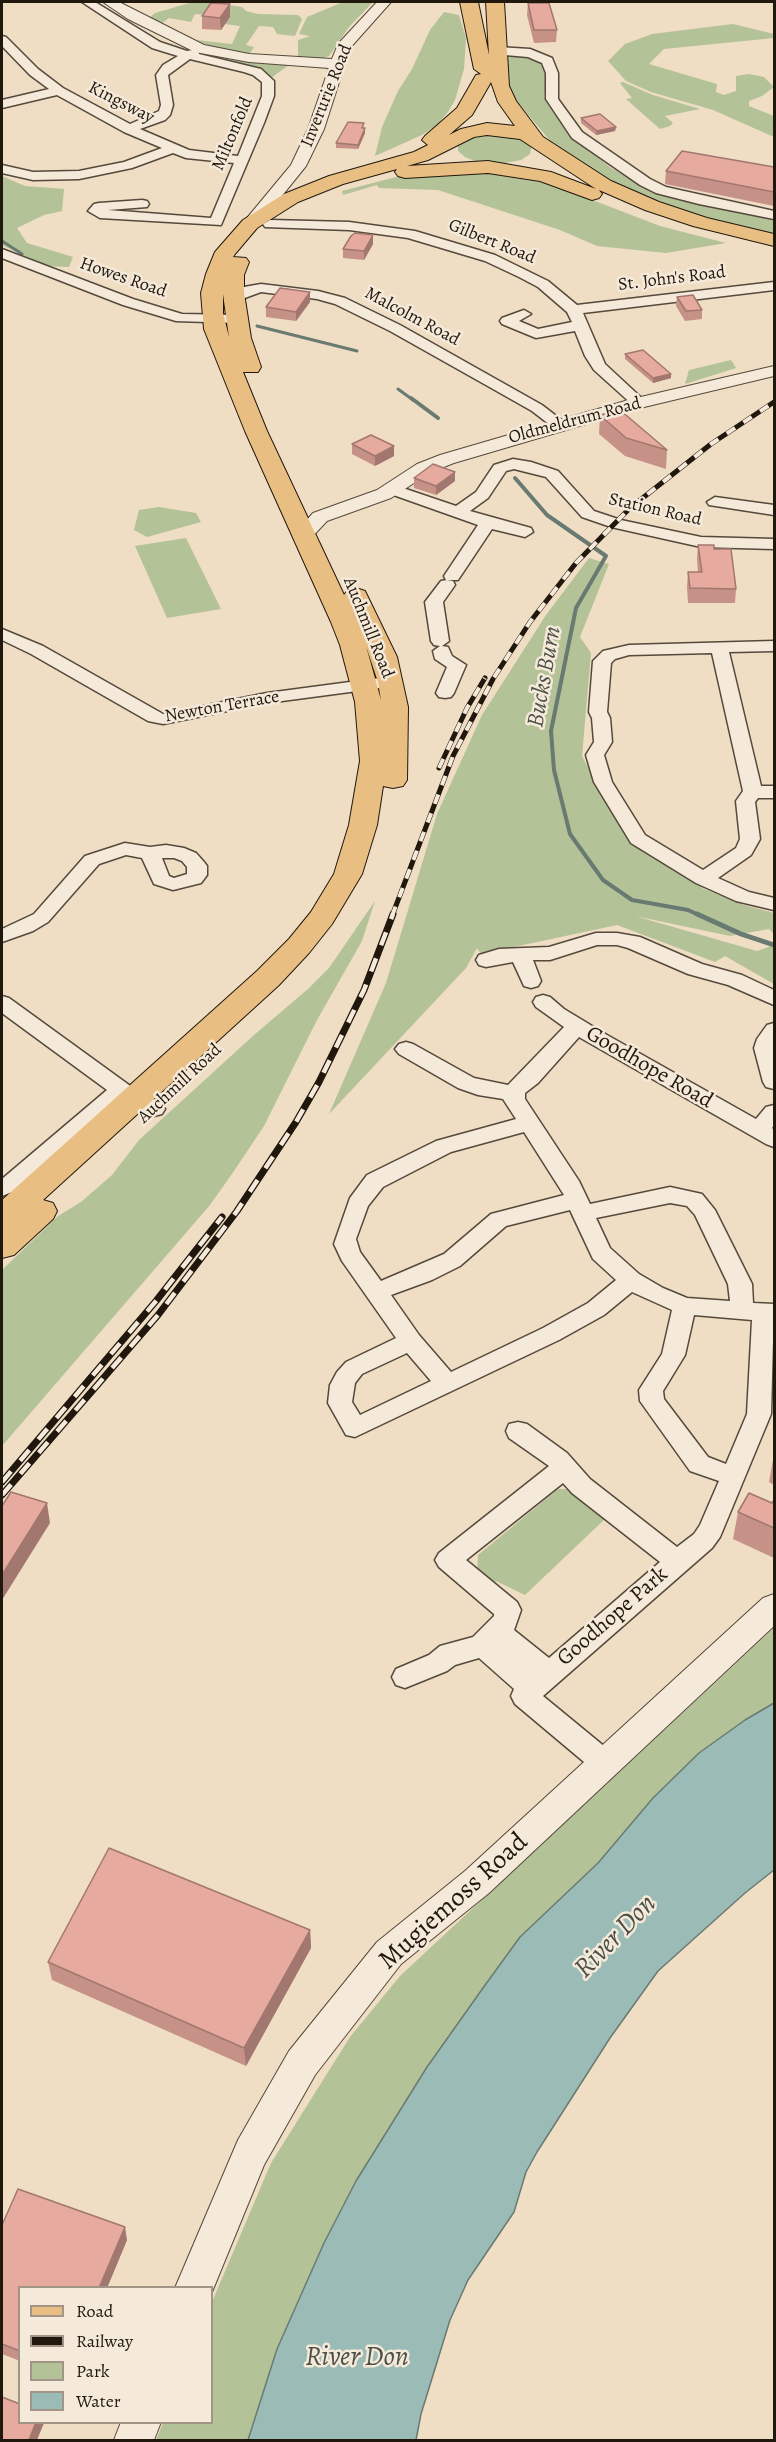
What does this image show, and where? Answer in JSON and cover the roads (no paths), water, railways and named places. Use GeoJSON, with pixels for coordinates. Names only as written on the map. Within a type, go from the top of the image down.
{"type":"FeatureCollection","features":[{"type":"Feature","properties":{"kind":"main road"},"geometry":{"type":"LineString","coordinates":[[469,2],[483,67],[484,93],[473,120],[456,138],[451,151],[457,157],[473,164],[544,176],[673,222],[774,248]]}},
{"type":"Feature","properties":{"kind":"main road"},"geometry":{"type":"LineString","coordinates":[[495,2],[497,51],[502,92],[537,142],[604,185],[644,202],[700,222],[774,240]]}},
{"type":"Feature","properties":{"kind":"main road"},"geometry":{"type":"LineString","coordinates":[[357,174],[399,159],[430,142],[465,111],[483,79]]}},
{"type":"Feature","properties":{"kind":"main road","name":"Auchmill Road"},"geometry":{"type":"LineString","coordinates":[[316,520],[256,431],[213,318],[212,293],[219,264],[225,252],[260,224],[281,203],[336,180],[411,159],[477,130],[498,129],[519,132],[537,142]]}},
{"type":"Feature","properties":{"kind":"main road"},"geometry":{"type":"LineString","coordinates":[[488,167],[523,163],[538,155],[537,142]]}},
{"type":"Feature","properties":{"kind":"main road","name":"Auchmill Road"},"geometry":{"type":"LineString","coordinates":[[2,1218],[137,1099],[312,960],[345,920],[361,890],[385,828],[393,788],[395,707],[353,645],[316,520],[240,338],[235,308],[234,274],[260,224],[313,199],[368,179],[414,171],[488,167]]}},
{"type":"Feature","properties":{"kind":"main road","name":"Auchmill Road"},"geometry":{"type":"LineString","coordinates":[[2,1246],[137,1099]]}},
{"type":"Feature","properties":{"kind":"street"},"geometry":{"type":"LineString","coordinates":[[88,2],[142,38],[193,52],[336,64]]}},
{"type":"Feature","properties":{"kind":"street"},"geometry":{"type":"LineString","coordinates":[[110,2],[193,52]]}},
{"type":"Feature","properties":{"kind":"street","name":"Inverurie Road"},"geometry":{"type":"LineString","coordinates":[[260,224],[298,166],[316,129],[336,64],[348,41],[384,2]]}},
{"type":"Feature","properties":{"kind":"street","name":"Kingsway"},"geometry":{"type":"LineString","coordinates":[[2,40],[34,72],[59,91],[129,129],[172,149],[203,157],[242,160]]}},
{"type":"Feature","properties":{"kind":"street"},"geometry":{"type":"LineString","coordinates":[[497,51],[530,53],[548,62],[552,73],[552,99],[577,135],[645,182],[668,192],[774,215]]}},
{"type":"Feature","properties":{"kind":"street"},"geometry":{"type":"LineString","coordinates":[[129,129],[160,117],[165,112],[167,105],[162,75],[167,68],[193,52]]}},
{"type":"Feature","properties":{"kind":"street","name":"Miltonfold"},"geometry":{"type":"LineString","coordinates":[[142,204],[99,207],[95,211],[100,214],[216,222],[258,123],[269,88],[268,81],[248,69],[193,52]]}},
{"type":"Feature","properties":{"kind":"street"},"geometry":{"type":"LineString","coordinates":[[2,104],[59,91]]}},
{"type":"Feature","properties":{"kind":"street"},"geometry":{"type":"LineString","coordinates":[[2,169],[33,177],[79,175],[127,165],[172,149]]}},
{"type":"Feature","properties":{"kind":"street","name":"Inverurie Road"},"geometry":{"type":"LineString","coordinates":[[298,166],[298,171],[304,178],[321,181],[336,180]]}},
{"type":"Feature","properties":{"kind":"street","name":"Gilbert Road"},"geometry":{"type":"LineString","coordinates":[[260,224],[315,224],[374,228],[440,241],[490,258],[543,284],[574,310],[592,356],[599,367],[639,403]]}},
{"type":"Feature","properties":{"kind":"street","name":"Howes Road"},"geometry":{"type":"LineString","coordinates":[[2,253],[128,302],[181,318],[213,318],[235,308]]}},
{"type":"Feature","properties":{"kind":"street","name":"St. John's Road"},"geometry":{"type":"LineString","coordinates":[[574,310],[774,286]]}},
{"type":"Feature","properties":{"kind":"street","name":"Malcolm Road"},"geometry":{"type":"LineString","coordinates":[[235,308],[254,289],[318,295],[340,301],[395,328],[560,424]]}},
{"type":"Feature","properties":{"kind":"street"},"geometry":{"type":"LineString","coordinates":[[524,314],[507,321],[536,334],[581,325]]}},
{"type":"Feature","properties":{"kind":"street","name":"Oldmeldrum Road"},"geometry":{"type":"LineString","coordinates":[[316,520],[374,505],[388,492],[435,463],[560,424],[774,371]]}},
{"type":"Feature","properties":{"kind":"street","name":"Station Road"},"geometry":{"type":"LineString","coordinates":[[459,512],[482,495],[500,468],[513,464],[525,465],[552,474],[588,514],[617,524],[701,542],[774,544]]}},
{"type":"Feature","properties":{"kind":"street"},"geometry":{"type":"LineString","coordinates":[[388,492],[525,532]]}},
{"type":"Feature","properties":{"kind":"street","name":"Oldmeldrum Road"},"geometry":{"type":"LineString","coordinates":[[316,520],[388,492]]}},
{"type":"Feature","properties":{"kind":"street"},"geometry":{"type":"LineString","coordinates":[[715,502],[774,510]]}},
{"type":"Feature","properties":{"kind":"street"},"geometry":{"type":"LineString","coordinates":[[445,693],[457,664],[444,659],[434,602],[488,522]]}},
{"type":"Feature","properties":{"kind":"street","name":"Newton Terrace"},"geometry":{"type":"LineString","coordinates":[[2,634],[37,650],[154,717],[162,719],[267,698],[377,683]]}},
{"type":"Feature","properties":{"kind":"street"},"geometry":{"type":"LineString","coordinates":[[774,645],[620,651],[604,658],[599,680],[598,712],[601,718],[603,742],[595,755],[603,782],[638,839],[703,879],[743,897],[774,904]]}},
{"type":"Feature","properties":{"kind":"street"},"geometry":{"type":"LineString","coordinates":[[719,647],[753,792]]}},
{"type":"Feature","properties":{"kind":"street"},"geometry":{"type":"LineString","coordinates":[[703,879],[734,858],[748,844],[750,831],[745,801],[753,792],[774,792]]}},
{"type":"Feature","properties":{"kind":"street"},"geometry":{"type":"LineString","coordinates":[[2,936],[26,927],[41,918],[92,860],[125,849],[150,853]]}},
{"type":"Feature","properties":{"kind":"street"},"geometry":{"type":"LineString","coordinates":[[486,960],[550,953],[604,938],[623,940],[695,969],[735,980],[774,998]]}},
{"type":"Feature","properties":{"kind":"street"},"geometry":{"type":"LineString","coordinates":[[521,955],[531,981]]}},
{"type":"Feature","properties":{"kind":"street","name":"Goodhope Road"},"geometry":{"type":"LineString","coordinates":[[543,1002],[577,1026],[766,1135],[774,1112]]}},
{"type":"Feature","properties":{"kind":"street"},"geometry":{"type":"LineString","coordinates":[[2,1003],[137,1099]]}},
{"type":"Feature","properties":{"kind":"street"},"geometry":{"type":"LineString","coordinates":[[514,1093],[577,1026]]}},
{"type":"Feature","properties":{"kind":"street"},"geometry":{"type":"LineString","coordinates":[[774,1030],[764,1048],[774,1082]]}},
{"type":"Feature","properties":{"kind":"street"},"geometry":{"type":"LineString","coordinates":[[406,1049],[478,1088],[514,1093]]}},
{"type":"Feature","properties":{"kind":"street"},"geometry":{"type":"LineString","coordinates":[[514,1093],[516,1105],[572,1187],[601,1253],[631,1280],[655,1294],[685,1306],[760,1312]]}},
{"type":"Feature","properties":{"kind":"street","name":"Auchmill Road"},"geometry":{"type":"LineString","coordinates":[[2,1188],[137,1099]]}},
{"type":"Feature","properties":{"kind":"street"},"geometry":{"type":"LineString","coordinates":[[447,1384],[411,1341],[345,1244],[353,1217],[368,1188],[385,1175],[444,1146],[528,1123]]}},
{"type":"Feature","properties":{"kind":"street","name":"Goodhope Park"},"geometry":{"type":"LineString","coordinates":[[376,1292],[449,1261],[499,1220],[580,1206],[670,1195],[694,1200],[704,1210],[740,1284],[760,1312],[759,1414],[711,1530],[703,1541],[540,1680]]}},
{"type":"Feature","properties":{"kind":"street"},"geometry":{"type":"LineString","coordinates":[[411,1341],[354,1368],[345,1378],[340,1403],[355,1428],[550,1334],[596,1309],[631,1280]]}},
{"type":"Feature","properties":{"kind":"street"},"geometry":{"type":"LineString","coordinates":[[685,1306],[673,1355],[651,1390],[651,1401],[699,1464],[734,1478]]}},
{"type":"Feature","properties":{"kind":"street","name":"Goodhope Park"},"geometry":{"type":"LineString","coordinates":[[518,1431],[558,1460],[581,1486],[641,1531],[676,1562]]}},
{"type":"Feature","properties":{"kind":"street"},"geometry":{"type":"LineString","coordinates":[[405,1677],[438,1663],[449,1654],[463,1653],[490,1638],[506,1621],[508,1610],[448,1560],[564,1468]]}},
{"type":"Feature","properties":{"kind":"street","name":"Mugiemoss Road"},"geometry":{"type":"LineString","coordinates":[[195,2286],[251,2153],[302,2063],[389,1953],[477,1882],[774,1607]]}},
{"type":"Feature","properties":{"kind":"street"},"geometry":{"type":"LineString","coordinates":[[490,1638],[540,1680],[525,1696],[606,1764]]}},
{"type":"Feature","properties":{"kind":"street"},"geometry":{"type":"LineString","coordinates":[[134,2440],[140,2424]]}},
{"type":"Feature","properties":{"kind":"water","name":"River Don"},"geometry":{"type":"Polygon","coordinates":[[[774,1703],[774,1870],[658,1971],[610,2038],[537,2152],[526,2172],[514,2212],[468,2280],[450,2320],[421,2414],[416,2440],[248,2440],[277,2349],[324,2243],[356,2181],[427,2067],[483,1988],[520,1937],[598,1863],[653,1798],[699,1753],[745,1720],[774,1703]]]}},
{"type":"Feature","properties":{"kind":"waterway","name":"Bucks Burn"},"geometry":{"type":"LineString","coordinates":[[2,241],[22,254]]}},
{"type":"Feature","properties":{"kind":"waterway","name":"Bucks Burn"},"geometry":{"type":"LineString","coordinates":[[257,326],[357,351]]}},
{"type":"Feature","properties":{"kind":"waterway","name":"Bucks Burn"},"geometry":{"type":"LineString","coordinates":[[398,389],[413,400]]}},
{"type":"Feature","properties":{"kind":"waterway","name":"Bucks Burn"},"geometry":{"type":"LineString","coordinates":[[411,398],[438,418]]}},
{"type":"Feature","properties":{"kind":"waterway","name":"Bucks Burn"},"geometry":{"type":"LineString","coordinates":[[515,478],[547,515],[606,556],[576,608],[551,731],[554,770],[570,834],[603,880],[632,900],[688,910],[701,916]]}},
{"type":"Feature","properties":{"kind":"waterway","name":"Bucks Burn"},"geometry":{"type":"LineString","coordinates":[[697,914],[741,934],[774,945]]}},
{"type":"Feature","properties":{"kind":"railway"},"geometry":{"type":"LineString","coordinates":[[392,916],[453,756],[493,679],[530,622],[576,563],[630,508],[711,444],[774,402]]}},
{"type":"Feature","properties":{"kind":"railway"},"geometry":{"type":"LineString","coordinates":[[439,768],[467,708],[485,678]]}},
{"type":"Feature","properties":{"kind":"railway"},"geometry":{"type":"LineString","coordinates":[[2,1495],[158,1315],[237,1211],[296,1122],[319,1082],[364,990],[393,914]]}},
{"type":"Feature","properties":{"kind":"railway"},"geometry":{"type":"LineString","coordinates":[[2,1482],[156,1301],[222,1217]]}}]}
